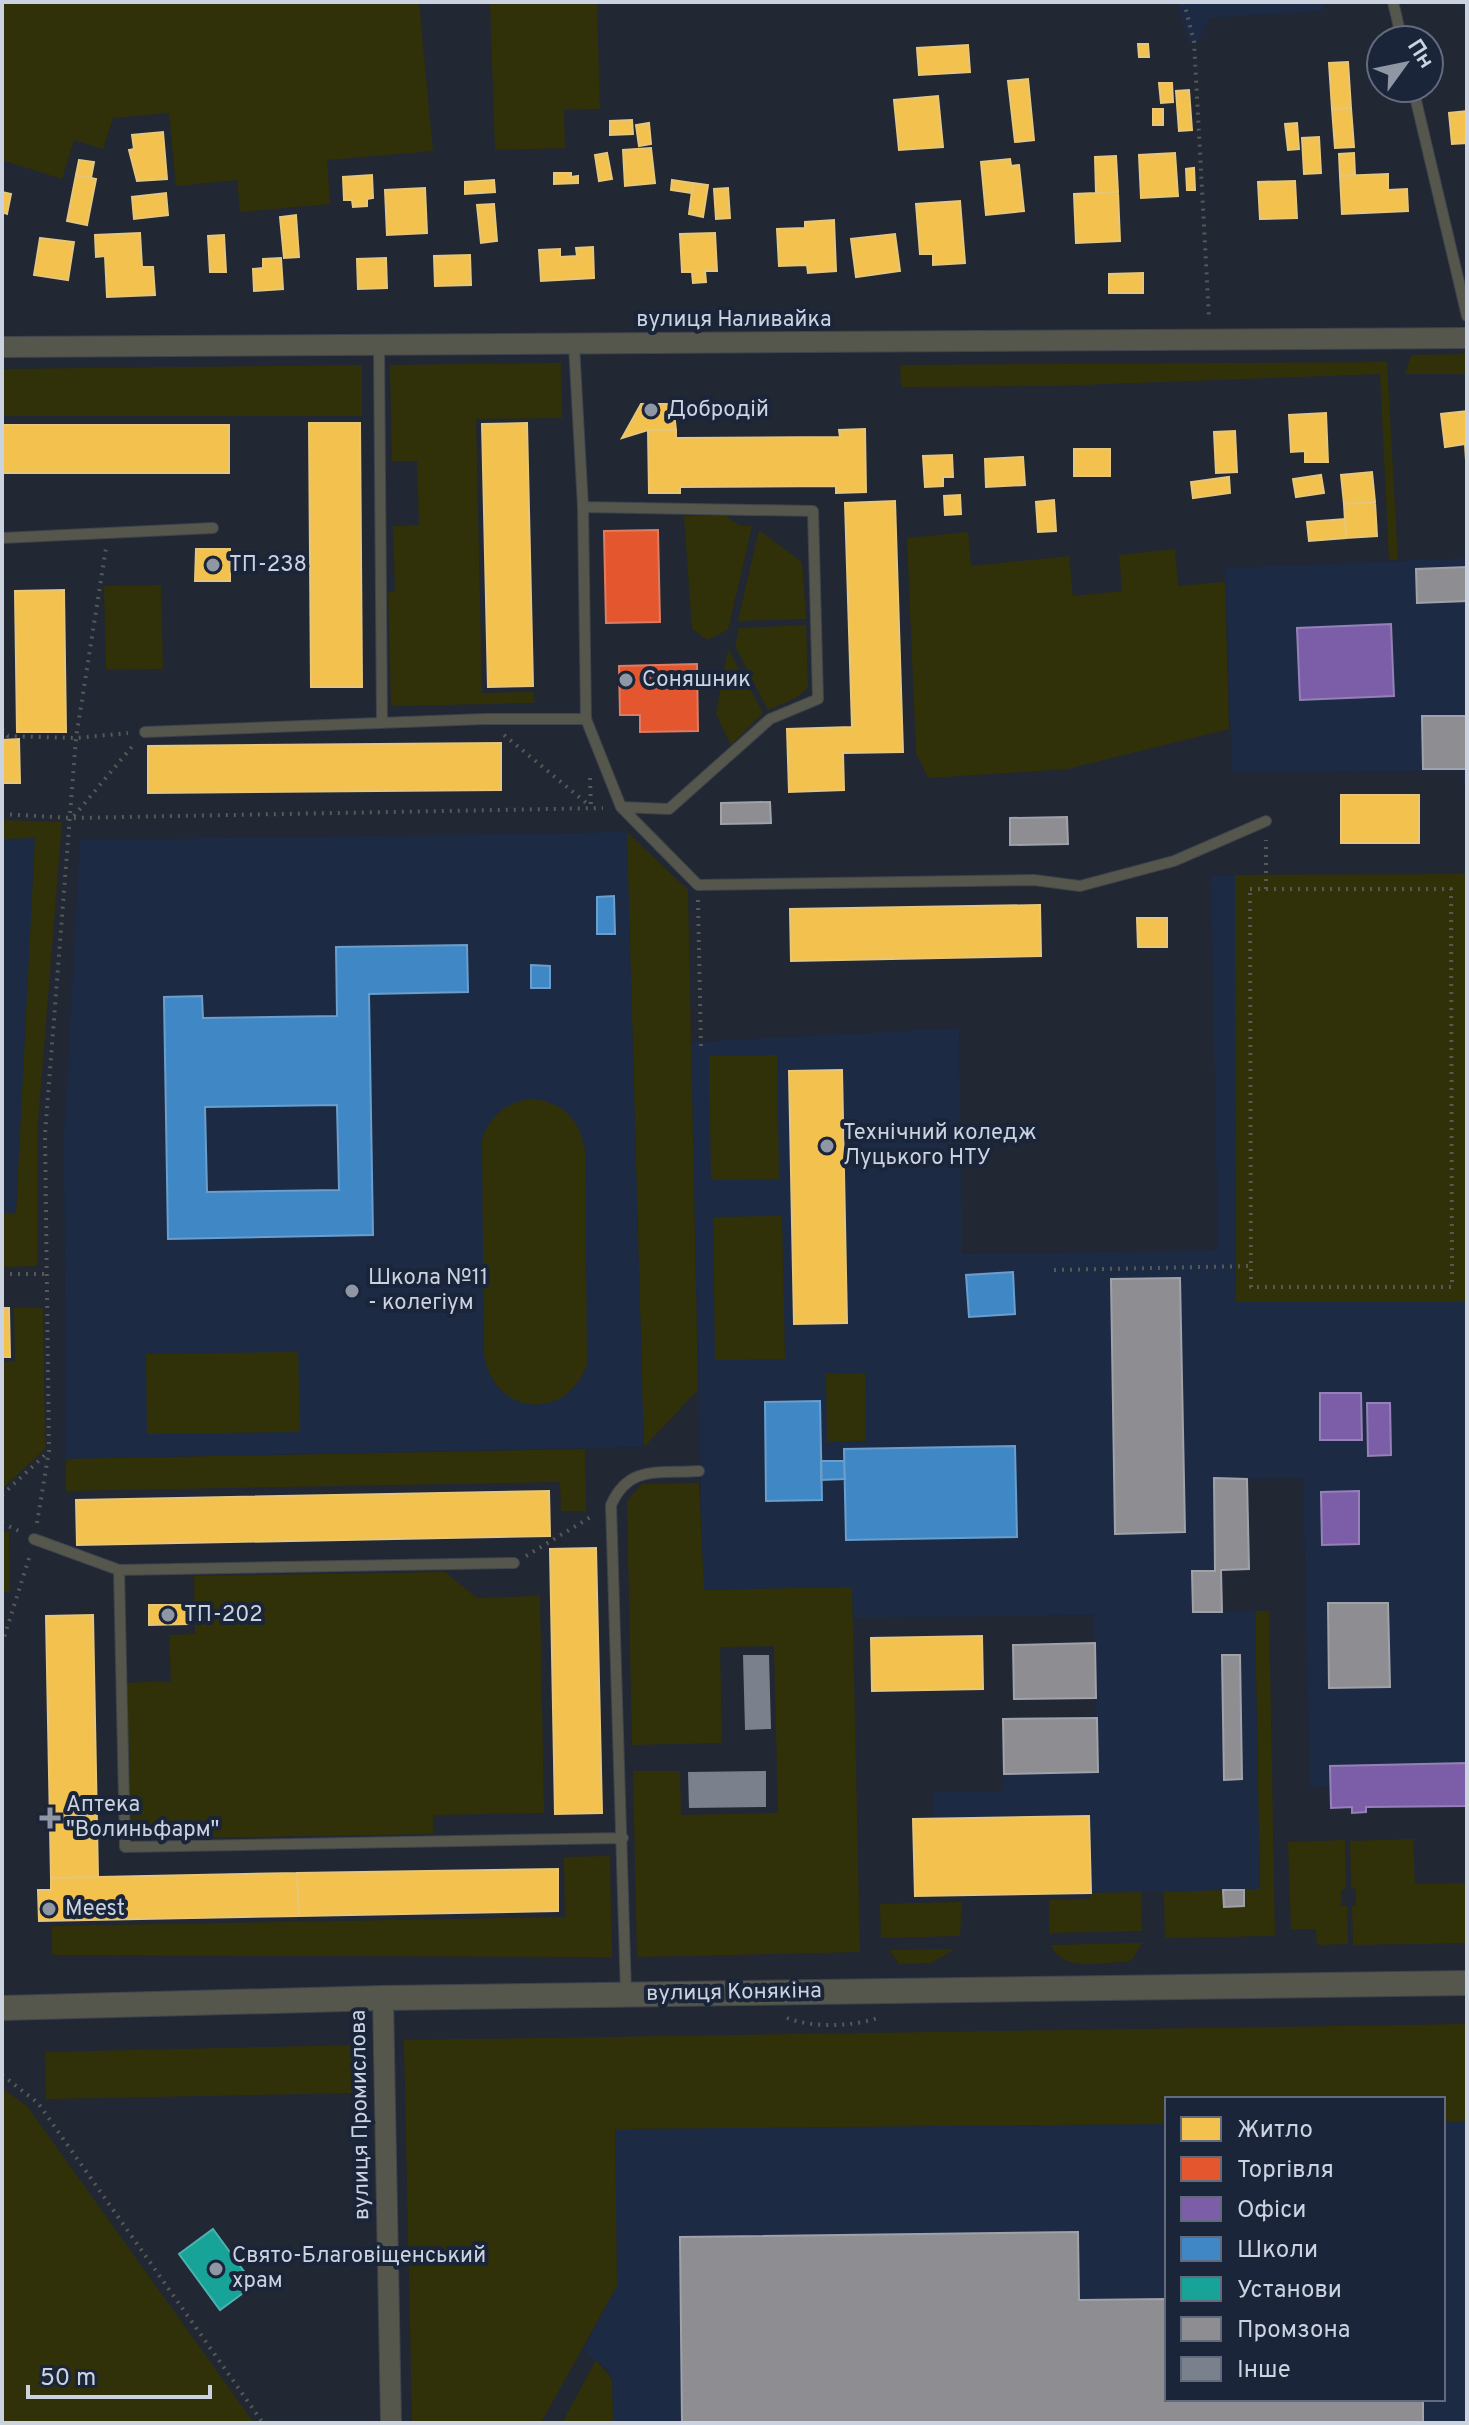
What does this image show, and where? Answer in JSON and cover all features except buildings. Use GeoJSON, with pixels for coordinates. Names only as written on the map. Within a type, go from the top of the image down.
{"type":"FeatureCollection","features":[{"type":"Feature","properties":{"kind":"street","name":"вулиця Наливайка"},"geometry":{"type":"LineString","coordinates":[[2,347],[1467,338]]}},
{"type":"Feature","properties":{"kind":"street","name":"вулиця Конякіна"},"geometry":{"type":"LineString","coordinates":[[2,2008],[383,1998],[1467,1983]]}},
{"type":"Feature","properties":{"kind":"street","name":"вулиця Промислова"},"geometry":{"type":"LineString","coordinates":[[383,1998],[391,2423]]}},
{"type":"Feature","properties":{"kind":"lane"},"geometry":{"type":"LineString","coordinates":[[1393,2],[1398,24]]}},
{"type":"Feature","properties":{"kind":"lane"},"geometry":{"type":"LineString","coordinates":[[1417,104],[1467,316]]}},
{"type":"Feature","properties":{"kind":"lane"},"geometry":{"type":"LineString","coordinates":[[574,345],[583,507],[586,719],[621,807],[698,885],[1034,880],[1080,886],[1174,861],[1266,821]]}},
{"type":"Feature","properties":{"kind":"lane"},"geometry":{"type":"LineString","coordinates":[[379,346],[382,723]]}},
{"type":"Feature","properties":{"kind":"lane"},"geometry":{"type":"LineString","coordinates":[[583,507],[813,511],[818,699],[770,719],[669,809],[621,807]]}},
{"type":"Feature","properties":{"kind":"lane"},"geometry":{"type":"LineString","coordinates":[[2,538],[213,528]]}},
{"type":"Feature","properties":{"kind":"lane"},"geometry":{"type":"LineString","coordinates":[[145,732],[484,719],[586,719]]}},
{"type":"Feature","properties":{"kind":"lane"},"geometry":{"type":"LineString","coordinates":[[627,1995],[611,1505],[619,1486],[635,1475],[699,1471]]}},
{"type":"Feature","properties":{"kind":"lane"},"geometry":{"type":"LineString","coordinates":[[34,1539],[119,1570],[514,1563]]}},
{"type":"Feature","properties":{"kind":"lane"},"geometry":{"type":"LineString","coordinates":[[119,1570],[125,1847],[623,1838]]}},
{"type":"Feature","properties":{"kind":"path"},"geometry":{"type":"LineString","coordinates":[[1184,2],[1194,42],[1211,340]]}},
{"type":"Feature","properties":{"kind":"path"},"geometry":{"type":"LineString","coordinates":[[2,1644],[34,1539],[49,1451],[45,1134],[76,738],[109,535]]}},
{"type":"Feature","properties":{"kind":"path"},"geometry":{"type":"LineString","coordinates":[[484,719],[591,808]]}},
{"type":"Feature","properties":{"kind":"path"},"geometry":{"type":"LineString","coordinates":[[2,729],[8,736],[76,738],[145,732]]}},
{"type":"Feature","properties":{"kind":"path"},"geometry":{"type":"LineString","coordinates":[[72,818],[145,732]]}},
{"type":"Feature","properties":{"kind":"path"},"geometry":{"type":"LineString","coordinates":[[2,814],[72,818],[621,807]]}},
{"type":"Feature","properties":{"kind":"path"},"geometry":{"type":"LineString","coordinates":[[1266,821],[1266,889]]}},
{"type":"Feature","properties":{"kind":"path"},"geometry":{"type":"LineString","coordinates":[[698,885],[701,1049]]}},
{"type":"Feature","properties":{"kind":"path"},"geometry":{"type":"LineString","coordinates":[[1250,889],[1266,889],[1451,889],[1452,1287],[1251,1287],[1250,889]]}},
{"type":"Feature","properties":{"kind":"path"},"geometry":{"type":"LineString","coordinates":[[1054,1270],[1251,1266]]}},
{"type":"Feature","properties":{"kind":"path"},"geometry":{"type":"LineString","coordinates":[[2,1274],[47,1274]]}},
{"type":"Feature","properties":{"kind":"path"},"geometry":{"type":"LineString","coordinates":[[2,1495],[49,1451]]}},
{"type":"Feature","properties":{"kind":"path"},"geometry":{"type":"LineString","coordinates":[[514,1563],[611,1505]]}},
{"type":"Feature","properties":{"kind":"path"},"geometry":{"type":"LineString","coordinates":[[2,1620],[11,1620]]}},
{"type":"Feature","properties":{"kind":"path"},"geometry":{"type":"LineString","coordinates":[[2,2075],[38,2103],[263,2423]]}},
{"type":"Feature","properties":{"kind":"shaded area"},"geometry":{"type":"Polygon","coordinates":[[[2,2],[419,2],[433,151],[327,160],[330,204],[240,212],[237,180],[176,186],[169,113],[113,118],[103,149],[74,140],[62,179],[2,160],[2,2]]]}},
{"type":"Feature","properties":{"kind":"shaded area"},"geometry":{"type":"Polygon","coordinates":[[[490,2],[597,2],[600,109],[564,110],[565,148],[495,150],[490,2]]]}},
{"type":"Feature","properties":{"kind":"shaded area"},"geometry":{"type":"Polygon","coordinates":[[[1176,2],[1323,2],[1323,11],[1209,18],[1199,42],[1189,42],[1176,2]]]}},
{"type":"Feature","properties":{"kind":"shaded area"},"geometry":{"type":"Polygon","coordinates":[[[1467,354],[1467,374],[1405,374],[1411,355],[1467,354]]]}},
{"type":"Feature","properties":{"kind":"shaded area"},"geometry":{"type":"Polygon","coordinates":[[[1387,362],[1398,560],[1389,560],[1380,374],[1053,386],[901,387],[900,365],[1387,362]]]}},
{"type":"Feature","properties":{"kind":"shaded area"},"geometry":{"type":"Polygon","coordinates":[[[561,363],[562,418],[476,419],[482,693],[533,692],[534,703],[391,706],[388,592],[395,591],[393,526],[419,525],[417,461],[392,461],[390,365],[561,363]]]}},
{"type":"Feature","properties":{"kind":"shaded area"},"geometry":{"type":"Polygon","coordinates":[[[362,365],[362,416],[2,416],[2,369],[362,365]]]}},
{"type":"Feature","properties":{"kind":"shaded area"},"geometry":{"type":"Polygon","coordinates":[[[725,515],[740,526],[752,526],[728,630],[707,640],[692,629],[684,516],[725,515]]]}},
{"type":"Feature","properties":{"kind":"shaded area"},"geometry":{"type":"Polygon","coordinates":[[[759,530],[802,562],[806,619],[738,621],[759,530]]]}},
{"type":"Feature","properties":{"kind":"shaded area"},"geometry":{"type":"Polygon","coordinates":[[[968,532],[971,566],[1069,556],[1073,596],[1122,591],[1119,555],[1175,549],[1178,586],[1225,582],[1229,729],[1067,769],[928,778],[916,753],[907,538],[968,532]]]}},
{"type":"Feature","properties":{"kind":"shaded area"},"geometry":{"type":"Polygon","coordinates":[[[1467,558],[1467,810],[1463,771],[1232,772],[1225,568],[1467,558]]]}},
{"type":"Feature","properties":{"kind":"shaded area"},"geometry":{"type":"Polygon","coordinates":[[[161,585],[163,669],[106,670],[104,586],[161,585]]]}},
{"type":"Feature","properties":{"kind":"shaded area"},"geometry":{"type":"Polygon","coordinates":[[[806,625],[808,688],[796,698],[768,710],[735,646],[739,628],[806,625]]]}},
{"type":"Feature","properties":{"kind":"shaded area"},"geometry":{"type":"Polygon","coordinates":[[[728,649],[763,713],[731,745],[716,714],[728,649]]]}},
{"type":"Feature","properties":{"kind":"shaded area"},"geometry":{"type":"Polygon","coordinates":[[[2,820],[62,822],[37,1135],[37,1266],[2,1267],[2,1214],[16,1214],[35,838],[2,839],[2,820]]]}},
{"type":"Feature","properties":{"kind":"shaded area","name":"Школа №11 - колегіум"},"geometry":{"type":"Polygon","coordinates":[[[627,832],[644,1447],[66,1459],[64,1135],[80,840],[627,832]]]}},
{"type":"Feature","properties":{"kind":"shaded area"},"geometry":{"type":"Polygon","coordinates":[[[627,832],[688,890],[698,1390],[644,1447],[627,832]]]}},
{"type":"Feature","properties":{"kind":"shaded area"},"geometry":{"type":"Polygon","coordinates":[[[36,837],[16,1214],[2,1214],[2,839],[36,837]]]}},
{"type":"Feature","properties":{"kind":"shaded area"},"geometry":{"type":"Polygon","coordinates":[[[1465,874],[1467,1302],[1236,1302],[1235,875],[1465,874]]]}},
{"type":"Feature","properties":{"kind":"shaded area","name":"Технічний коледж Луцького НТУ"},"geometry":{"type":"Polygon","coordinates":[[[1467,874],[1467,1806],[1367,1807],[1366,1812],[1352,1813],[1352,1807],[1331,1808],[1330,1787],[1310,1788],[1303,1478],[1247,1479],[1249,1569],[1221,1570],[1222,1612],[1255,1611],[1260,1890],[1091,1893],[1089,1816],[933,1818],[933,1792],[1004,1791],[1004,1774],[1097,1772],[1094,1615],[853,1618],[851,1587],[703,1590],[691,1042],[959,1028],[962,1254],[1218,1250],[1211,876],[1467,874]]]}},
{"type":"Feature","properties":{"kind":"shaded area"},"geometry":{"type":"Polygon","coordinates":[[[777,1055],[779,1179],[711,1180],[709,1056],[777,1055]]]}},
{"type":"Feature","properties":{"kind":"shaded area"},"geometry":{"type":"Polygon","coordinates":[[[531,1099],[552,1103],[568,1114],[583,1139],[587,1365],[577,1384],[563,1396],[547,1403],[531,1404],[515,1400],[501,1390],[490,1374],[484,1354],[482,1139],[500,1111],[514,1103],[531,1099]]]}},
{"type":"Feature","properties":{"kind":"shaded area"},"geometry":{"type":"Polygon","coordinates":[[[782,1216],[785,1359],[715,1360],[713,1217],[782,1216]]]}},
{"type":"Feature","properties":{"kind":"shaded area"},"geometry":{"type":"Polygon","coordinates":[[[14,1308],[43,1308],[45,1449],[2,1489],[2,1362],[15,1361],[14,1308]]]}},
{"type":"Feature","properties":{"kind":"shaded area"},"geometry":{"type":"Polygon","coordinates":[[[298,1352],[300,1432],[147,1434],[146,1354],[298,1352]]]}},
{"type":"Feature","properties":{"kind":"shaded area"},"geometry":{"type":"Polygon","coordinates":[[[865,1373],[866,1441],[827,1442],[826,1374],[865,1373]]]}},
{"type":"Feature","properties":{"kind":"shaded area"},"geometry":{"type":"Polygon","coordinates":[[[585,1449],[586,1511],[561,1511],[560,1482],[66,1491],[66,1459],[585,1449]]]}},
{"type":"Feature","properties":{"kind":"shaded area"},"geometry":{"type":"Polygon","coordinates":[[[699,1483],[704,1590],[852,1587],[860,1952],[637,1957],[633,1771],[680,1771],[681,1815],[778,1813],[774,1646],[720,1647],[722,1743],[632,1745],[627,1501],[642,1484],[699,1483]]]}},
{"type":"Feature","properties":{"kind":"shaded area"},"geometry":{"type":"Polygon","coordinates":[[[2,1532],[9,1532],[10,1592],[2,1592],[2,1532]]]}},
{"type":"Feature","properties":{"kind":"shaded area"},"geometry":{"type":"Polygon","coordinates":[[[445,1572],[477,1598],[540,1596],[544,1813],[433,1815],[433,1834],[131,1839],[127,1683],[171,1681],[169,1635],[195,1634],[194,1576],[445,1572]]]}},
{"type":"Feature","properties":{"kind":"shaded area"},"geometry":{"type":"Polygon","coordinates":[[[1255,1611],[1269,1611],[1275,1936],[1165,1938],[1164,1892],[1260,1889],[1255,1611]]]}},
{"type":"Feature","properties":{"kind":"shaded area"},"geometry":{"type":"Polygon","coordinates":[[[1413,1839],[1415,1884],[1467,1883],[1467,1943],[1353,1945],[1352,1906],[1356,1905],[1356,1889],[1351,1888],[1350,1841],[1413,1839]]]}},
{"type":"Feature","properties":{"kind":"shaded area"},"geometry":{"type":"Polygon","coordinates":[[[1345,1840],[1346,1889],[1341,1890],[1341,1906],[1347,1906],[1348,1944],[1317,1945],[1316,1929],[1291,1929],[1288,1842],[1345,1840]]]}},
{"type":"Feature","properties":{"kind":"shaded area"},"geometry":{"type":"Polygon","coordinates":[[[610,1856],[612,1957],[52,1955],[52,1926],[565,1917],[564,1857],[610,1856]]]}},
{"type":"Feature","properties":{"kind":"shaded area"},"geometry":{"type":"Polygon","coordinates":[[[1141,1892],[1142,1931],[1049,1933],[1049,1900],[1090,1899],[1091,1893],[1141,1892]]]}},
{"type":"Feature","properties":{"kind":"shaded area"},"geometry":{"type":"Polygon","coordinates":[[[962,1902],[960,1936],[881,1938],[880,1904],[962,1902]]]}},
{"type":"Feature","properties":{"kind":"shaded area"},"geometry":{"type":"Polygon","coordinates":[[[1142,1943],[1131,1961],[1097,1964],[1074,1963],[1064,1959],[1051,1945],[1142,1943]]]}},
{"type":"Feature","properties":{"kind":"shaded area"},"geometry":{"type":"Polygon","coordinates":[[[955,1949],[931,1963],[899,1964],[889,1950],[955,1949]]]}},
{"type":"Feature","properties":{"kind":"shaded area"},"geometry":{"type":"Polygon","coordinates":[[[1467,2024],[1467,2121],[1445,2121],[1445,2097],[1165,2097],[1165,2124],[615,2129],[617,2286],[541,2423],[412,2423],[404,2040],[1467,2024]]]}},
{"type":"Feature","properties":{"kind":"shaded area"},"geometry":{"type":"Polygon","coordinates":[[[358,2045],[359,2093],[46,2099],[45,2052],[358,2045]]]}},
{"type":"Feature","properties":{"kind":"shaded area"},"geometry":{"type":"Polygon","coordinates":[[[2,2088],[27,2106],[254,2423],[2,2423],[2,2088]]]}},
{"type":"Feature","properties":{"kind":"shaded area"},"geometry":{"type":"Polygon","coordinates":[[[1445,2121],[1467,2121],[1467,2423],[613,2423],[612,2378],[607,2369],[583,2350],[617,2286],[615,2129],[1165,2124],[1165,2401],[1445,2401],[1445,2121]]]}},
{"type":"Feature","properties":{"kind":"shaded area"},"geometry":{"type":"Polygon","coordinates":[[[596,2360],[612,2379],[613,2423],[562,2423],[596,2360]]]}},
{"type":"Feature","properties":{"kind":"place","name":"Добродій"},"geometry":{"type":"Point","coordinates":[651,410]}},
{"type":"Feature","properties":{"kind":"place","name":"ТП-238"},"geometry":{"type":"Point","coordinates":[213,565]}},
{"type":"Feature","properties":{"kind":"place","name":"Соняшник"},"geometry":{"type":"Point","coordinates":[626,680]}},
{"type":"Feature","properties":{"kind":"place","name":"Технічний коледж Луцького НТУ"},"geometry":{"type":"Point","coordinates":[827,1146]}},
{"type":"Feature","properties":{"kind":"place","name":"Школа №11 - колегіум"},"geometry":{"type":"Point","coordinates":[352,1291]}},
{"type":"Feature","properties":{"kind":"place","name":"ТП-202"},"geometry":{"type":"Point","coordinates":[168,1615]}},
{"type":"Feature","properties":{"kind":"place","name":"Аптека \"Волиньфарм\""},"geometry":{"type":"Point","coordinates":[50,1818]}},
{"type":"Feature","properties":{"kind":"place","name":"Meest"},"geometry":{"type":"Point","coordinates":[49,1909]}},
{"type":"Feature","properties":{"kind":"place","name":"Свято-Благовіщенський храм"},"geometry":{"type":"Point","coordinates":[216,2269]}}]}
